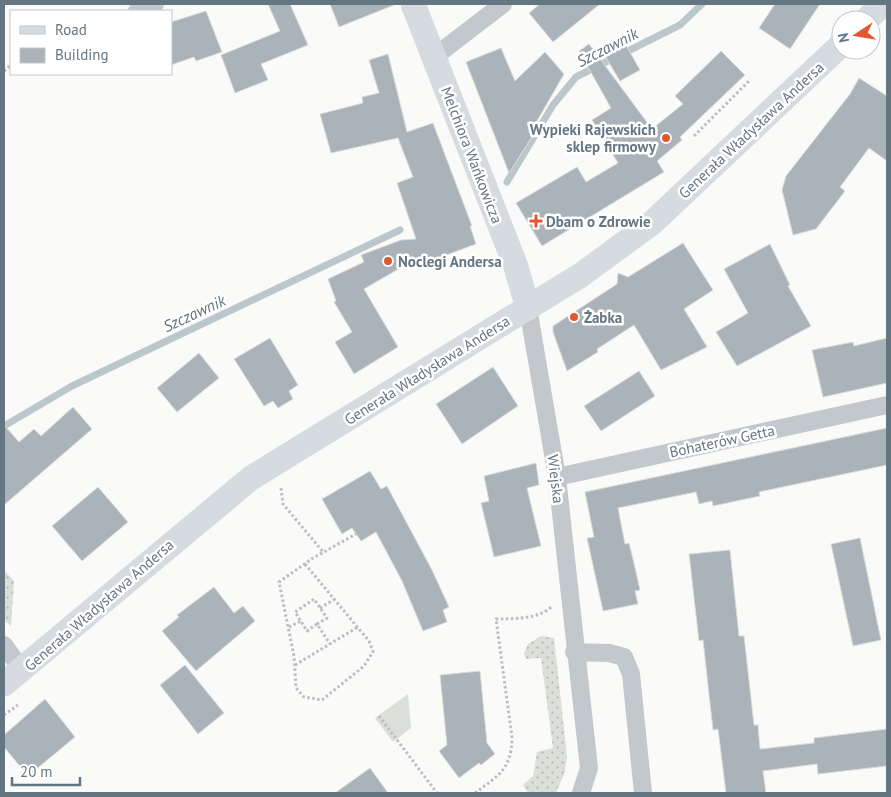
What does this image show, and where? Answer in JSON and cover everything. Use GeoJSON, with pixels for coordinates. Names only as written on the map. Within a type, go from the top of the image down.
{"type":"FeatureCollection","features":[{"type":"Feature","properties":{"kind":"street"},"geometry":{"type":"LineString","coordinates":[[140,10],[155,4]]}},
{"type":"Feature","properties":{"kind":"street","name":"Melchiora Wańkowicza"},"geometry":{"type":"LineString","coordinates":[[413,4],[515,264],[528,308]]}},
{"type":"Feature","properties":{"kind":"street"},"geometry":{"type":"LineString","coordinates":[[434,57],[503,4]]}},
{"type":"Feature","properties":{"kind":"street","name":"Generała Władysława Andersa"},"geometry":{"type":"LineString","coordinates":[[13,677],[251,478],[596,265],[652,223],[831,54]]}},
{"type":"Feature","properties":{"kind":"street","name":"Wiejska"},"geometry":{"type":"LineString","coordinates":[[528,308],[557,477],[574,652],[589,768],[581,793]]}},
{"type":"Feature","properties":{"kind":"street","name":"Bohaterów Getta"},"geometry":{"type":"LineString","coordinates":[[557,477],[887,404]]}},
{"type":"Feature","properties":{"kind":"street"},"geometry":{"type":"LineString","coordinates":[[4,645],[13,677]]}},
{"type":"Feature","properties":{"kind":"street"},"geometry":{"type":"LineString","coordinates":[[574,652],[609,653],[624,658],[631,674],[643,793]]}},
{"type":"Feature","properties":{"kind":"path"},"geometry":{"type":"LineString","coordinates":[[694,136],[750,80]]}},
{"type":"Feature","properties":{"kind":"path"},"geometry":{"type":"LineString","coordinates":[[284,483],[281,488],[283,504],[323,552]]}},
{"type":"Feature","properties":{"kind":"path"},"geometry":{"type":"LineString","coordinates":[[305,564],[372,646],[370,658],[364,666],[322,700],[310,700],[300,694],[295,681],[295,665],[279,582],[305,564],[323,552],[356,534]]}},
{"type":"Feature","properties":{"kind":"path"},"geometry":{"type":"LineString","coordinates":[[314,598],[320,608],[327,618],[307,631],[295,612],[314,598]]}},
{"type":"Feature","properties":{"kind":"path"},"geometry":{"type":"LineString","coordinates":[[320,608],[335,599]]}},
{"type":"Feature","properties":{"kind":"path"},"geometry":{"type":"LineString","coordinates":[[475,793],[500,774],[507,766],[511,754],[512,737],[496,619],[538,614],[548,611],[552,606],[553,614]]}},
{"type":"Feature","properties":{"kind":"path"},"geometry":{"type":"LineString","coordinates":[[288,627],[301,622]]}},
{"type":"Feature","properties":{"kind":"path"},"geometry":{"type":"LineString","coordinates":[[317,624],[330,644]]}},
{"type":"Feature","properties":{"kind":"path"},"geometry":{"type":"LineString","coordinates":[[295,665],[358,627]]}},
{"type":"Feature","properties":{"kind":"path"},"geometry":{"type":"LineString","coordinates":[[379,716],[437,793]]}},
{"type":"Feature","properties":{"kind":"shaded area"},"geometry":{"type":"Polygon","coordinates":[[[4,570],[14,581],[11,626],[4,620],[4,570]]]}},
{"type":"Feature","properties":{"kind":"shaded area"},"geometry":{"type":"Polygon","coordinates":[[[541,636],[554,638],[567,756],[565,772],[556,793],[528,793],[523,785],[533,776],[537,752],[553,748],[541,658],[526,659],[524,654],[528,644],[541,636]]]}},
{"type":"Feature","properties":{"kind":"shaded area"},"geometry":{"type":"Polygon","coordinates":[[[408,694],[411,728],[393,742],[375,718],[408,694]]]}},
{"type":"Feature","properties":{"kind":"building"},"geometry":{"type":"Polygon","coordinates":[[[268,4],[290,4],[308,45],[261,64],[268,80],[235,93],[221,55],[280,31],[268,4]]]}},
{"type":"Feature","properties":{"kind":"building"},"geometry":{"type":"Polygon","coordinates":[[[330,4],[394,4],[394,5],[339,27],[330,4]]]}},
{"type":"Feature","properties":{"kind":"building"},"geometry":{"type":"Polygon","coordinates":[[[540,4],[600,4],[553,42],[529,13],[540,4]]]}},
{"type":"Feature","properties":{"kind":"building"},"geometry":{"type":"Polygon","coordinates":[[[775,4],[820,4],[790,49],[759,28],[775,4]]]}},
{"type":"Feature","properties":{"kind":"building"},"geometry":{"type":"Polygon","coordinates":[[[206,11],[222,52],[196,61],[194,57],[172,65],[172,22],[206,11]]]}},
{"type":"Feature","properties":{"kind":"building"},"geometry":{"type":"Polygon","coordinates":[[[622,38],[640,70],[620,81],[602,51],[622,38]]]}},
{"type":"Feature","properties":{"kind":"building"},"geometry":{"type":"Polygon","coordinates":[[[589,44],[652,129],[683,104],[675,96],[721,51],[745,75],[680,137],[682,140],[657,161],[664,172],[542,246],[516,203],[577,167],[586,182],[618,163],[592,120],[611,108],[579,51],[589,44]]]}},
{"type":"Feature","properties":{"kind":"building"},"geometry":{"type":"Polygon","coordinates":[[[501,48],[515,81],[545,52],[564,74],[533,128],[535,132],[509,173],[466,62],[501,48]]]}},
{"type":"Feature","properties":{"kind":"building"},"geometry":{"type":"Polygon","coordinates":[[[388,54],[407,132],[433,123],[472,226],[470,226],[476,244],[417,266],[414,260],[364,289],[398,347],[354,374],[335,342],[352,332],[334,302],[336,301],[328,279],[364,262],[361,255],[401,240],[416,239],[397,183],[413,177],[398,138],[331,153],[320,114],[363,103],[362,97],[379,93],[369,60],[388,54]]]}},
{"type":"Feature","properties":{"kind":"building"},"geometry":{"type":"Polygon","coordinates":[[[859,78],[887,96],[887,161],[869,148],[840,187],[845,191],[816,229],[793,235],[782,190],[786,176],[850,94],[859,78]]]}},
{"type":"Feature","properties":{"kind":"building"},"geometry":{"type":"Polygon","coordinates":[[[683,243],[713,290],[684,309],[707,347],[661,370],[634,325],[597,349],[598,352],[567,371],[553,332],[553,326],[617,284],[618,273],[628,277],[683,243]]]}},
{"type":"Feature","properties":{"kind":"building"},"geometry":{"type":"Polygon","coordinates":[[[770,244],[790,285],[788,286],[811,326],[737,366],[716,332],[748,313],[724,269],[770,244]]]}},
{"type":"Feature","properties":{"kind":"building"},"geometry":{"type":"Polygon","coordinates":[[[270,338],[298,385],[289,391],[293,399],[278,408],[273,401],[264,406],[234,359],[270,338]]]}},
{"type":"Feature","properties":{"kind":"building"},"geometry":{"type":"Polygon","coordinates":[[[887,338],[887,383],[823,397],[812,350],[853,342],[854,346],[887,338]]]}},
{"type":"Feature","properties":{"kind":"building"},"geometry":{"type":"Polygon","coordinates":[[[199,353],[219,378],[177,412],[157,388],[199,353]]]}},
{"type":"Feature","properties":{"kind":"building"},"geometry":{"type":"Polygon","coordinates":[[[493,367],[518,406],[462,444],[436,404],[493,367]]]}},
{"type":"Feature","properties":{"kind":"building"},"geometry":{"type":"Polygon","coordinates":[[[639,371],[655,396],[601,431],[584,406],[639,371]]]}},
{"type":"Feature","properties":{"kind":"building"},"geometry":{"type":"Polygon","coordinates":[[[73,407],[92,429],[4,505],[4,425],[19,442],[34,429],[41,436],[73,407]]]}},
{"type":"Feature","properties":{"kind":"building"},"geometry":{"type":"Polygon","coordinates":[[[887,428],[887,465],[759,492],[760,496],[713,506],[712,501],[699,504],[696,492],[618,508],[625,544],[629,543],[640,590],[635,591],[638,604],[603,611],[587,538],[594,537],[585,492],[887,428]]]}},
{"type":"Feature","properties":{"kind":"building"},"geometry":{"type":"Polygon","coordinates":[[[536,463],[539,485],[527,488],[541,546],[494,557],[481,503],[489,501],[484,476],[536,463]]]}},
{"type":"Feature","properties":{"kind":"building"},"geometry":{"type":"Polygon","coordinates":[[[370,471],[381,489],[387,486],[432,570],[449,607],[443,610],[447,622],[423,631],[402,581],[376,532],[361,541],[352,528],[342,534],[322,499],[370,471]]]}},
{"type":"Feature","properties":{"kind":"building"},"geometry":{"type":"Polygon","coordinates":[[[98,487],[128,522],[82,561],[52,526],[98,487]]]}},
{"type":"Feature","properties":{"kind":"building"},"geometry":{"type":"Polygon","coordinates":[[[860,538],[881,640],[853,646],[831,544],[860,538]]]}},
{"type":"Feature","properties":{"kind":"building"},"geometry":{"type":"Polygon","coordinates":[[[730,550],[739,636],[744,636],[754,725],[758,725],[760,749],[814,743],[814,738],[887,729],[887,766],[818,774],[817,764],[763,771],[766,793],[726,793],[718,729],[713,730],[703,640],[699,641],[689,554],[730,550]]]}},
{"type":"Feature","properties":{"kind":"building"},"geometry":{"type":"Polygon","coordinates":[[[214,587],[234,613],[243,606],[255,621],[196,671],[162,631],[179,617],[177,615],[214,587]]]}},
{"type":"Feature","properties":{"kind":"building"},"geometry":{"type":"Polygon","coordinates":[[[185,665],[224,713],[198,734],[160,685],[185,665]]]}},
{"type":"Feature","properties":{"kind":"building"},"geometry":{"type":"Polygon","coordinates":[[[480,671],[487,743],[495,754],[459,778],[439,751],[447,745],[440,675],[480,671]]]}},
{"type":"Feature","properties":{"kind":"building"},"geometry":{"type":"Polygon","coordinates":[[[45,699],[75,737],[28,776],[4,747],[4,735],[45,699]]]}},
{"type":"Feature","properties":{"kind":"building"},"geometry":{"type":"Polygon","coordinates":[[[370,768],[388,793],[335,793],[370,768]]]}},
{"type":"Feature","properties":{"kind":"waterway","name":"Szczawnik"},"geometry":{"type":"LineString","coordinates":[[507,182],[553,105],[576,77],[680,25],[702,4]]}},
{"type":"Feature","properties":{"kind":"waterway","name":"Szczawnik"},"geometry":{"type":"LineString","coordinates":[[4,426],[72,386],[400,230]]}},
{"type":"Feature","properties":{"kind":"place","name":"Wypieki Rajewskich sklep firmowy"},"geometry":{"type":"Point","coordinates":[666,138]}},
{"type":"Feature","properties":{"kind":"place","name":"Dbam o Zdrowie"},"geometry":{"type":"Point","coordinates":[536,221]}},
{"type":"Feature","properties":{"kind":"place","name":"Noclegi Andersa"},"geometry":{"type":"Point","coordinates":[388,261]}},
{"type":"Feature","properties":{"kind":"place","name":"Żabka"},"geometry":{"type":"Point","coordinates":[574,317]}}]}
